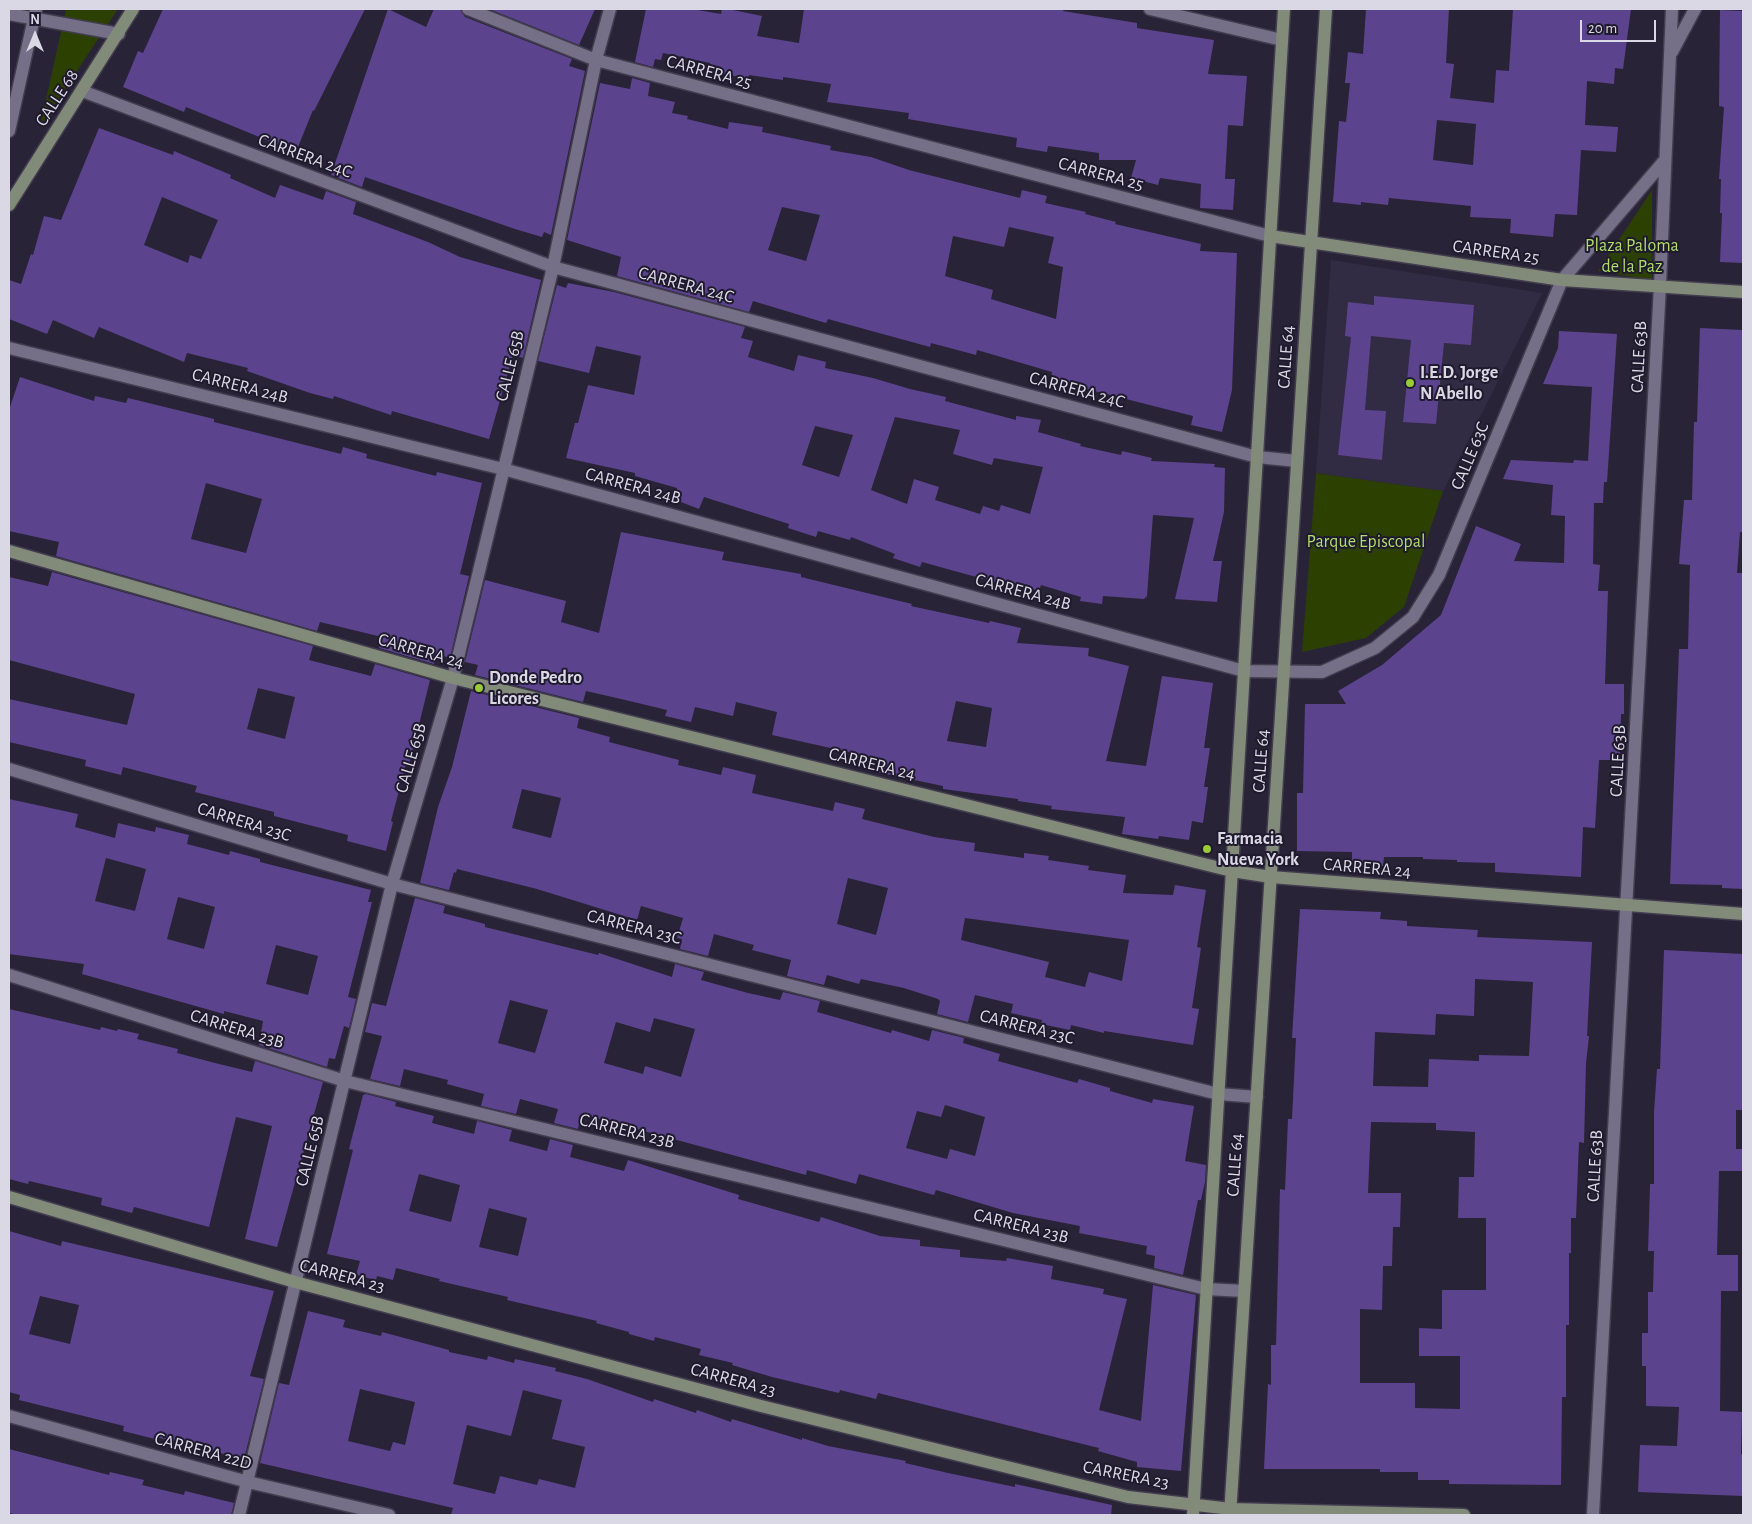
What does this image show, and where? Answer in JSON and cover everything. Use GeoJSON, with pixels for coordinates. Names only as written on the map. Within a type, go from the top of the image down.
{"type":"FeatureCollection","features":[{"type":"Feature","properties":{"kind":"street","name":"CALLE 68"},"geometry":{"type":"LineString","coordinates":[[9,205],[119,34],[133,9]]}},
{"type":"Feature","properties":{"kind":"street","name":"CARRERA 25"},"geometry":{"type":"LineString","coordinates":[[468,9],[596,60],[1270,236],[1562,280],[1743,292]]}},
{"type":"Feature","properties":{"kind":"street","name":"CALLE 65B"},"geometry":{"type":"LineString","coordinates":[[239,1515],[346,1081],[392,884],[453,678],[553,267],[596,60],[610,9]]}},
{"type":"Feature","properties":{"kind":"street"},"geometry":{"type":"LineString","coordinates":[[1150,9],[1282,40]]}},
{"type":"Feature","properties":{"kind":"street","name":"CALLE 64"},"geometry":{"type":"LineString","coordinates":[[1193,1510],[1284,9]]}},
{"type":"Feature","properties":{"kind":"street","name":"CALLE 64"},"geometry":{"type":"LineString","coordinates":[[1231,1512],[1326,9]]}},
{"type":"Feature","properties":{"kind":"street","name":"CALLE 63B"},"geometry":{"type":"LineString","coordinates":[[1593,1515],[1660,286],[1672,9]]}},
{"type":"Feature","properties":{"kind":"street"},"geometry":{"type":"LineString","coordinates":[[1670,56],[1694,9]]}},
{"type":"Feature","properties":{"kind":"street"},"geometry":{"type":"LineString","coordinates":[[9,14],[35,14],[119,34]]}},
{"type":"Feature","properties":{"kind":"street"},"geometry":{"type":"LineString","coordinates":[[9,131],[35,14]]}},
{"type":"Feature","properties":{"kind":"street","name":"CARRERA 24C"},"geometry":{"type":"LineString","coordinates":[[82,91],[553,267],[1257,457],[1297,461]]}},
{"type":"Feature","properties":{"kind":"street","name":"CALLE 63C"},"geometry":{"type":"LineString","coordinates":[[1244,670],[1284,673],[1322,672],[1375,648],[1413,616],[1439,575],[1562,280],[1666,160]]}},
{"type":"Feature","properties":{"kind":"street","name":"CARRERA 24B"},"geometry":{"type":"LineString","coordinates":[[9,348],[503,469],[1244,670]]}},
{"type":"Feature","properties":{"kind":"street","name":"CARRERA 24"},"geometry":{"type":"LineString","coordinates":[[9,551],[453,678],[1232,871],[1270,877],[1743,914]]}},
{"type":"Feature","properties":{"kind":"street","name":"CARRERA 23C"},"geometry":{"type":"LineString","coordinates":[[9,769],[392,884],[1218,1094],[1257,1097]]}},
{"type":"Feature","properties":{"kind":"street","name":"CARRERA 23B"},"geometry":{"type":"LineString","coordinates":[[9,975],[346,1081],[1206,1289],[1244,1291]]}},
{"type":"Feature","properties":{"kind":"street","name":"CARRERA 23"},"geometry":{"type":"LineString","coordinates":[[9,1197],[295,1282],[762,1406],[1119,1494],[1193,1510],[1464,1515]]}},
{"type":"Feature","properties":{"kind":"street","name":"CARRERA 22D"},"geometry":{"type":"LineString","coordinates":[[9,1416],[248,1482],[389,1515]]}},
{"type":"Feature","properties":{"kind":"shaded area","name":"I.E.D. Jorge N Abello"},"geometry":{"type":"Polygon","coordinates":[[[1331,260],[1542,293],[1443,491],[1316,473],[1331,260]]]}},
{"type":"Feature","properties":{"kind":"green space"},"geometry":{"type":"Polygon","coordinates":[[[66,9],[118,9],[40,127],[66,9]]]}},
{"type":"Feature","properties":{"kind":"green space","name":"Plaza Paloma de la Paz"},"geometry":{"type":"Polygon","coordinates":[[[1652,190],[1652,280],[1598,271],[1652,190]]]}},
{"type":"Feature","properties":{"kind":"green space","name":"Parque Episcopal"},"geometry":{"type":"Polygon","coordinates":[[[1316,473],[1443,491],[1404,607],[1366,638],[1302,652],[1316,473]]]}},
{"type":"Feature","properties":{"kind":"building"},"geometry":{"type":"Polygon","coordinates":[[[163,9],[365,9],[313,110],[296,152],[186,107],[184,112],[123,87],[138,51],[143,53],[163,9]]]}},
{"type":"Feature","properties":{"kind":"building"},"geometry":{"type":"Polygon","coordinates":[[[388,9],[426,27],[434,9],[460,9],[465,17],[572,59],[569,66],[585,71],[551,235],[544,232],[542,237],[515,229],[365,177],[362,187],[331,175],[388,9]]]}},
{"type":"Feature","properties":{"kind":"building"},"geometry":{"type":"Polygon","coordinates":[[[489,9],[595,9],[579,45],[489,9]]]}},
{"type":"Feature","properties":{"kind":"building"},"geometry":{"type":"Polygon","coordinates":[[[646,9],[692,9],[721,14],[722,9],[728,9],[762,16],[757,36],[799,43],[804,9],[1064,9],[1063,11],[1137,23],[1137,28],[1214,40],[1208,74],[1247,76],[1243,126],[1228,125],[1225,179],[1235,179],[1233,210],[1200,208],[1201,184],[1160,178],[1158,185],[1131,178],[1136,160],[1099,160],[1099,153],[1048,146],[1047,152],[1016,147],[1017,138],[908,119],[909,113],[827,102],[831,84],[783,77],[783,80],[749,75],[748,79],[708,70],[710,63],[663,53],[661,60],[655,59],[653,67],[635,62],[646,9]]]}},
{"type":"Feature","properties":{"kind":"building"},"geometry":{"type":"Polygon","coordinates":[[[1366,9],[1449,9],[1446,63],[1454,64],[1450,98],[1494,103],[1496,70],[1509,71],[1513,9],[1631,9],[1623,69],[1615,68],[1614,84],[1587,81],[1585,125],[1618,127],[1616,152],[1581,150],[1577,215],[1555,214],[1553,237],[1510,233],[1511,219],[1470,217],[1471,206],[1389,198],[1388,205],[1361,202],[1361,205],[1333,202],[1339,121],[1346,122],[1350,83],[1345,83],[1348,52],[1363,54],[1366,9]],[[1437,120],[1433,160],[1473,165],[1476,124],[1437,120]]]}},
{"type":"Feature","properties":{"kind":"building"},"geometry":{"type":"Polygon","coordinates":[[[1720,10],[1743,11],[1743,263],[1720,262],[1722,213],[1720,213],[1721,179],[1719,179],[1724,107],[1719,106],[1720,10]]]}},
{"type":"Feature","properties":{"kind":"building"},"geometry":{"type":"Polygon","coordinates":[[[632,78],[650,83],[648,96],[675,102],[672,113],[688,116],[687,119],[728,129],[729,122],[763,127],[762,132],[831,146],[830,150],[871,157],[909,170],[1020,198],[1022,190],[1047,196],[1045,203],[1086,212],[1085,214],[1116,222],[1115,224],[1201,244],[1200,251],[1237,253],[1232,390],[1222,432],[1191,425],[1193,416],[1051,380],[1052,372],[977,350],[976,355],[931,343],[930,347],[828,319],[826,323],[753,301],[749,312],[617,276],[621,257],[567,240],[600,83],[630,89],[632,78]],[[782,207],[768,250],[806,261],[820,215],[782,207]],[[1009,227],[1004,247],[953,236],[945,276],[993,290],[991,299],[1056,319],[1063,267],[1048,263],[1054,237],[1009,227]]]}},
{"type":"Feature","properties":{"kind":"building"},"geometry":{"type":"Polygon","coordinates":[[[99,128],[173,155],[174,151],[231,175],[230,178],[275,198],[280,185],[323,200],[326,191],[356,202],[353,214],[428,242],[460,257],[541,280],[523,358],[513,355],[489,439],[392,411],[391,415],[334,396],[333,399],[310,393],[247,371],[248,368],[187,353],[184,362],[99,327],[94,338],[53,320],[47,334],[9,319],[9,280],[21,284],[31,254],[33,255],[44,216],[61,220],[99,128]],[[162,197],[144,245],[188,263],[190,255],[201,259],[218,220],[162,197]]]}},
{"type":"Feature","properties":{"kind":"building"},"geometry":{"type":"Polygon","coordinates":[[[568,283],[614,292],[745,327],[741,338],[753,341],[748,357],[794,371],[798,355],[826,362],[825,368],[946,397],[945,401],[1016,420],[1016,416],[1041,420],[1038,432],[1081,444],[1080,446],[1121,455],[1122,451],[1152,458],[1151,461],[1215,464],[1214,467],[1225,468],[1224,512],[1213,561],[1222,561],[1217,602],[1175,599],[1194,518],[1153,515],[1147,596],[1144,599],[1103,596],[1102,604],[1080,601],[1081,597],[1041,585],[1039,591],[999,580],[998,583],[922,562],[920,567],[893,558],[895,554],[851,537],[850,540],[818,531],[816,537],[788,528],[789,524],[704,497],[699,509],[673,499],[677,488],[635,476],[635,473],[566,458],[588,385],[634,395],[641,356],[596,346],[589,373],[538,361],[557,285],[566,288],[568,283]],[[895,417],[871,490],[907,504],[914,479],[939,487],[935,500],[980,514],[983,506],[999,511],[1001,505],[1030,514],[1043,467],[994,458],[992,465],[953,454],[960,430],[895,417]],[[815,426],[802,465],[839,477],[853,435],[815,426]]]}},
{"type":"Feature","properties":{"kind":"building"},"geometry":{"type":"Polygon","coordinates":[[[1374,296],[1474,305],[1471,345],[1444,343],[1436,424],[1403,422],[1411,340],[1371,336],[1365,410],[1386,411],[1382,460],[1338,455],[1351,337],[1345,336],[1348,302],[1374,305],[1374,296]]]}},
{"type":"Feature","properties":{"kind":"building"},"geometry":{"type":"Polygon","coordinates":[[[1700,328],[1743,330],[1743,532],[1740,532],[1737,573],[1743,573],[1743,889],[1722,888],[1722,885],[1670,884],[1679,649],[1688,649],[1690,565],[1679,564],[1684,500],[1692,500],[1694,422],[1697,422],[1700,328]]]}},
{"type":"Feature","properties":{"kind":"building"},"geometry":{"type":"Polygon","coordinates":[[[1559,331],[1617,334],[1607,482],[1604,482],[1603,503],[1594,503],[1593,564],[1600,565],[1598,591],[1608,591],[1605,684],[1624,684],[1624,714],[1621,714],[1620,760],[1599,760],[1595,828],[1583,827],[1581,877],[1495,872],[1495,863],[1457,862],[1457,860],[1423,859],[1423,857],[1384,857],[1383,866],[1352,866],[1352,852],[1297,851],[1297,793],[1303,793],[1305,704],[1346,704],[1338,691],[1382,665],[1441,615],[1476,526],[1521,544],[1514,561],[1564,563],[1565,516],[1551,515],[1553,485],[1503,479],[1511,460],[1573,463],[1574,460],[1588,461],[1592,387],[1543,384],[1558,348],[1559,331]]]}},
{"type":"Feature","properties":{"kind":"building"},"geometry":{"type":"Polygon","coordinates":[[[20,377],[94,401],[95,396],[126,403],[128,398],[214,419],[214,422],[341,454],[343,447],[367,454],[366,458],[436,476],[437,472],[482,483],[460,574],[469,576],[450,658],[437,654],[434,664],[379,648],[382,637],[320,622],[317,631],[56,556],[59,542],[9,531],[9,410],[20,377]],[[206,483],[191,539],[246,553],[262,499],[206,483]]]}},
{"type":"Feature","properties":{"kind":"building"},"geometry":{"type":"Polygon","coordinates":[[[621,532],[724,552],[722,560],[801,574],[801,577],[912,604],[911,606],[1021,628],[1017,643],[1089,648],[1088,656],[1129,666],[1106,761],[1146,766],[1162,676],[1213,683],[1204,748],[1210,748],[1204,787],[1208,787],[1203,823],[1192,821],[1189,840],[1159,836],[1158,839],[1122,834],[1125,817],[1051,809],[1052,806],[1018,801],[1018,799],[943,789],[943,786],[876,772],[880,759],[772,735],[777,712],[736,702],[733,716],[695,707],[691,722],[665,716],[667,710],[586,691],[583,702],[475,675],[478,665],[465,662],[485,580],[566,601],[561,622],[599,633],[621,532]],[[956,701],[947,741],[986,747],[992,708],[956,701]]]}},
{"type":"Feature","properties":{"kind":"building"},"geometry":{"type":"Polygon","coordinates":[[[52,572],[313,646],[309,660],[371,676],[375,664],[430,680],[409,765],[406,764],[391,821],[393,822],[386,851],[347,841],[348,835],[274,816],[274,812],[195,792],[197,786],[123,767],[121,775],[85,766],[86,760],[9,742],[9,699],[127,725],[135,694],[9,660],[9,577],[48,586],[52,572]],[[258,688],[247,729],[285,739],[295,697],[258,688]]]}},
{"type":"Feature","properties":{"kind":"building"},"geometry":{"type":"Polygon","coordinates":[[[471,691],[579,718],[577,728],[610,737],[609,742],[679,760],[678,765],[721,775],[723,767],[756,775],[752,793],[833,811],[835,802],[865,809],[862,819],[934,837],[975,843],[974,851],[1024,858],[1024,853],[1049,856],[1048,860],[1089,866],[1088,870],[1126,875],[1123,893],[1173,895],[1175,885],[1206,890],[1197,947],[1201,948],[1192,1008],[1199,1009],[1193,1045],[1104,1031],[1104,1033],[1071,1025],[1070,1030],[1041,1024],[1042,1020],[1011,1013],[1013,1004],[975,995],[968,1022],[937,1014],[940,1001],[938,999],[904,988],[861,979],[859,984],[827,975],[824,985],[787,976],[791,960],[752,950],[754,945],[714,934],[708,956],[680,949],[682,939],[677,938],[683,918],[641,906],[637,920],[537,889],[457,869],[456,873],[454,872],[449,890],[420,883],[438,807],[452,767],[471,691]],[[522,789],[512,828],[551,838],[561,798],[522,789]],[[848,878],[837,924],[876,935],[888,888],[848,878]],[[965,918],[961,940],[1049,962],[1045,977],[1085,987],[1089,972],[1122,981],[1129,940],[965,918]]]}},
{"type":"Feature","properties":{"kind":"building"},"geometry":{"type":"Polygon","coordinates":[[[9,799],[78,814],[75,827],[115,838],[118,823],[155,832],[156,827],[189,835],[187,844],[229,855],[230,851],[260,859],[260,862],[371,890],[368,902],[372,902],[348,997],[356,999],[349,1028],[344,1026],[335,1059],[329,1058],[327,1067],[259,1045],[263,1021],[224,1011],[224,1014],[82,974],[84,964],[9,954],[9,799]],[[106,858],[95,901],[135,911],[146,869],[106,858]],[[178,897],[167,939],[204,949],[215,907],[178,897]],[[276,945],[266,984],[308,995],[318,956],[276,945]]]}},
{"type":"Feature","properties":{"kind":"building"},"geometry":{"type":"Polygon","coordinates":[[[415,898],[445,906],[443,913],[485,924],[485,927],[598,955],[599,953],[672,977],[675,964],[704,972],[701,980],[748,993],[780,1000],[783,992],[820,1001],[817,1012],[891,1033],[892,1030],[929,1041],[932,1030],[964,1038],[963,1043],[1000,1054],[998,1061],[1077,1083],[1079,1079],[1110,1088],[1110,1091],[1152,1103],[1153,1099],[1194,1106],[1185,1161],[1206,1165],[1205,1182],[1201,1200],[1198,1200],[1183,1275],[1154,1268],[1155,1256],[1146,1254],[1147,1246],[1079,1233],[1080,1226],[1013,1213],[936,1190],[934,1195],[859,1174],[856,1184],[807,1170],[806,1175],[581,1114],[578,1129],[554,1123],[558,1109],[520,1099],[516,1114],[481,1106],[484,1094],[447,1084],[448,1080],[404,1069],[400,1086],[370,1079],[382,1036],[365,1032],[372,1003],[386,1006],[415,898]],[[510,1000],[498,1043],[535,1053],[548,1010],[510,1000]],[[654,1018],[650,1032],[616,1022],[604,1063],[643,1074],[645,1066],[681,1077],[695,1029],[654,1018]],[[945,1105],[941,1117],[917,1111],[906,1148],[947,1159],[950,1149],[975,1156],[985,1117],[945,1105]]]}},
{"type":"Feature","properties":{"kind":"building"},"geometry":{"type":"Polygon","coordinates":[[[1300,909],[1381,912],[1380,919],[1407,921],[1407,926],[1478,930],[1477,937],[1592,942],[1584,1143],[1579,1142],[1576,1218],[1571,1218],[1571,1253],[1569,1253],[1569,1325],[1566,1325],[1566,1397],[1562,1397],[1561,1485],[1449,1484],[1449,1480],[1418,1480],[1418,1472],[1380,1472],[1380,1469],[1264,1469],[1268,1384],[1271,1385],[1271,1345],[1276,1345],[1280,1189],[1285,1190],[1288,1119],[1292,1119],[1296,1038],[1292,1038],[1300,909]],[[1475,979],[1474,1016],[1436,1014],[1435,1035],[1375,1032],[1373,1086],[1428,1087],[1429,1059],[1479,1061],[1479,1055],[1529,1056],[1533,982],[1475,979]],[[1371,1122],[1368,1193],[1401,1193],[1400,1227],[1393,1227],[1392,1266],[1383,1266],[1382,1310],[1360,1309],[1360,1383],[1415,1383],[1415,1408],[1460,1409],[1460,1356],[1419,1356],[1419,1328],[1442,1329],[1442,1290],[1486,1290],[1486,1218],[1458,1218],[1459,1177],[1474,1177],[1475,1132],[1436,1130],[1436,1123],[1371,1122]]]}},
{"type":"Feature","properties":{"kind":"building"},"geometry":{"type":"Polygon","coordinates":[[[1664,950],[1743,954],[1743,1110],[1736,1110],[1736,1149],[1743,1149],[1743,1171],[1719,1171],[1717,1255],[1738,1255],[1738,1291],[1721,1291],[1720,1411],[1742,1412],[1743,1496],[1638,1492],[1640,1445],[1677,1446],[1679,1407],[1646,1406],[1646,1366],[1642,1366],[1642,1333],[1648,1333],[1648,1292],[1653,1292],[1654,1251],[1648,1251],[1650,1184],[1654,1184],[1654,1112],[1657,1069],[1660,1069],[1664,950]]]}},
{"type":"Feature","properties":{"kind":"building"},"geometry":{"type":"Polygon","coordinates":[[[9,1009],[100,1030],[101,1027],[139,1034],[137,1039],[178,1049],[177,1053],[252,1072],[255,1061],[323,1082],[277,1247],[245,1239],[272,1126],[236,1117],[209,1227],[134,1207],[132,1213],[101,1205],[102,1198],[29,1181],[28,1184],[9,1179],[9,1009]]]}},
{"type":"Feature","properties":{"kind":"building"},"geometry":{"type":"Polygon","coordinates":[[[366,1094],[396,1102],[395,1106],[434,1116],[432,1123],[474,1134],[477,1121],[512,1130],[509,1141],[547,1151],[550,1139],[573,1145],[570,1157],[624,1171],[628,1160],[739,1195],[738,1199],[819,1222],[821,1217],[880,1236],[920,1240],[920,1246],[960,1250],[960,1257],[1006,1261],[1007,1258],[1053,1266],[1051,1279],[1104,1289],[1103,1294],[1127,1299],[1099,1410],[1141,1421],[1153,1285],[1196,1295],[1181,1471],[1137,1467],[1137,1462],[1098,1451],[1099,1448],[878,1393],[876,1399],[840,1390],[839,1393],[772,1377],[732,1365],[733,1363],[699,1355],[701,1349],[655,1337],[654,1341],[596,1323],[597,1321],[507,1300],[508,1297],[439,1281],[440,1279],[396,1268],[393,1280],[377,1276],[376,1280],[356,1275],[360,1261],[327,1254],[353,1150],[349,1149],[363,1095],[366,1094]],[[419,1174],[409,1211],[451,1222],[460,1185],[419,1174]],[[489,1208],[479,1247],[518,1256],[527,1218],[489,1208]]]}},
{"type":"Feature","properties":{"kind":"building"},"geometry":{"type":"Polygon","coordinates":[[[9,1231],[61,1246],[62,1241],[274,1291],[250,1376],[264,1379],[244,1459],[156,1437],[155,1439],[123,1431],[124,1426],[19,1400],[20,1395],[9,1392],[9,1231]],[[40,1296],[29,1334],[70,1344],[79,1305],[40,1296]]]}},
{"type":"Feature","properties":{"kind":"building"},"geometry":{"type":"Polygon","coordinates":[[[308,1311],[345,1320],[343,1327],[381,1336],[382,1332],[449,1350],[449,1352],[487,1360],[488,1356],[514,1363],[515,1359],[556,1368],[555,1371],[587,1379],[653,1402],[654,1399],[696,1413],[697,1410],[731,1422],[732,1419],[802,1440],[802,1438],[828,1446],[906,1461],[905,1463],[948,1473],[1015,1487],[1015,1484],[1112,1505],[1111,1515],[451,1515],[453,1508],[260,1463],[279,1383],[289,1385],[308,1311]],[[360,1389],[348,1441],[390,1451],[393,1442],[405,1445],[415,1402],[360,1389]],[[523,1390],[511,1436],[467,1425],[453,1484],[495,1494],[500,1476],[537,1485],[539,1479],[575,1488],[585,1447],[552,1439],[562,1400],[523,1390]]]}},
{"type":"Feature","properties":{"kind":"building"},"geometry":{"type":"Polygon","coordinates":[[[9,1449],[109,1475],[110,1472],[144,1480],[142,1485],[184,1495],[185,1491],[234,1503],[231,1515],[19,1515],[9,1513],[9,1449]]]}},
{"type":"Feature","properties":{"kind":"place","name":"I.E.D. Jorge N Abello"},"geometry":{"type":"Point","coordinates":[1410,383]}},
{"type":"Feature","properties":{"kind":"place","name":"Donde Pedro Licores"},"geometry":{"type":"Point","coordinates":[479,688]}},
{"type":"Feature","properties":{"kind":"place","name":"Farmacia Nueva York"},"geometry":{"type":"Point","coordinates":[1207,849]}}]}
